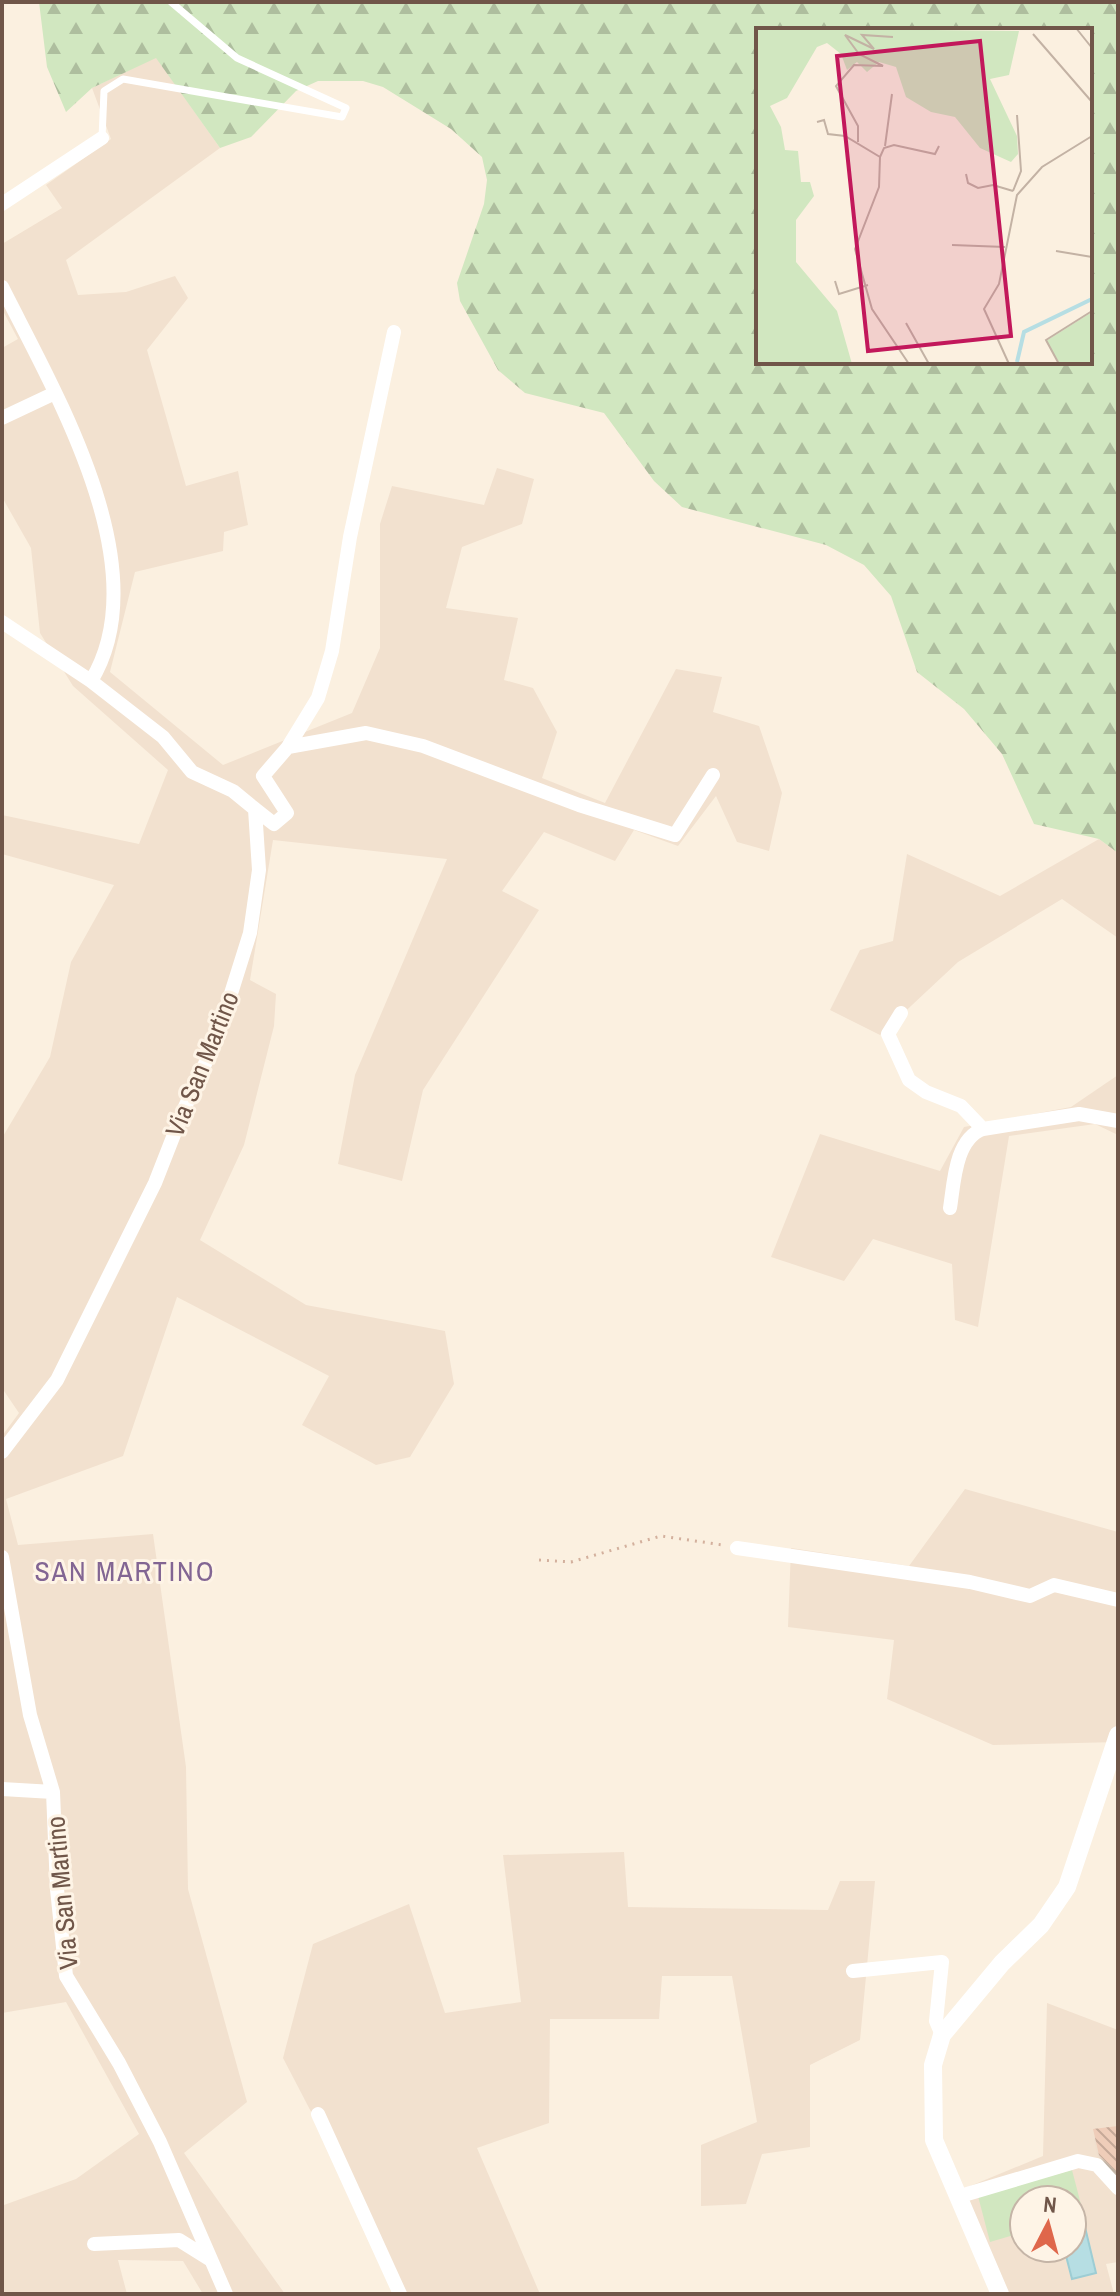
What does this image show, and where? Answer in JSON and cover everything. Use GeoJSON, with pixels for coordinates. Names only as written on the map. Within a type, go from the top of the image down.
{"type":"FeatureCollection","features":[{"type":"Feature","properties":{"kind":"street"},"geometry":{"type":"LineString","coordinates":[[2,204],[102,138]]}},
{"type":"Feature","properties":{"kind":"street"},"geometry":{"type":"LineString","coordinates":[[2,287],[55,393],[90,482],[111,553],[116,605],[104,661],[91,681]]}},
{"type":"Feature","properties":{"kind":"street"},"geometry":{"type":"LineString","coordinates":[[2,622],[91,681],[163,737],[192,772],[233,791],[274,824],[287,813],[263,776],[288,747],[318,698],[332,651],[350,537],[394,332]]}},
{"type":"Feature","properties":{"kind":"street"},"geometry":{"type":"LineString","coordinates":[[2,418],[55,393]]}},
{"type":"Feature","properties":{"kind":"street"},"geometry":{"type":"LineString","coordinates":[[288,747],[366,733],[423,746],[579,805],[675,835],[713,775]]}},
{"type":"Feature","properties":{"kind":"street","name":"Via San Martino"},"geometry":{"type":"LineString","coordinates":[[2,1452],[57,1380],[155,1183],[184,1109],[217,1038],[250,933],[259,870],[255,809]]}},
{"type":"Feature","properties":{"kind":"street"},"geometry":{"type":"LineString","coordinates":[[901,1013],[888,1034],[909,1080],[926,1092],[961,1106],[983,1129]]}},
{"type":"Feature","properties":{"kind":"street"},"geometry":{"type":"LineString","coordinates":[[950,1208],[962,1149],[974,1132],[1079,1114],[1118,1121]]}},
{"type":"Feature","properties":{"kind":"street"},"geometry":{"type":"LineString","coordinates":[[737,1548],[970,1582],[1030,1596],[1054,1585],[1118,1600]]}},
{"type":"Feature","properties":{"kind":"street","name":"Via San Martino"},"geometry":{"type":"LineString","coordinates":[[2,1557],[30,1715],[53,1792],[57,1889],[66,1976],[119,2063],[160,2142],[226,2294]]}},
{"type":"Feature","properties":{"kind":"street"},"geometry":{"type":"LineString","coordinates":[[1000,2294],[934,2140],[933,2065],[942,2035],[1002,1963],[1041,1925],[1067,1887],[1118,1735]]}},
{"type":"Feature","properties":{"kind":"street"},"geometry":{"type":"LineString","coordinates":[[2,1789],[53,1792]]}},
{"type":"Feature","properties":{"kind":"street"},"geometry":{"type":"LineString","coordinates":[[853,1971],[942,1962],[936,2021],[942,2035]]}},
{"type":"Feature","properties":{"kind":"street"},"geometry":{"type":"LineString","coordinates":[[318,2114],[400,2294]]}},
{"type":"Feature","properties":{"kind":"street"},"geometry":{"type":"LineString","coordinates":[[957,2197],[1078,2161],[1097,2165],[1118,2188]]}},
{"type":"Feature","properties":{"kind":"street"},"geometry":{"type":"LineString","coordinates":[[94,2244],[179,2240],[211,2260]]}},
{"type":"Feature","properties":{"kind":"lane"},"geometry":{"type":"LineString","coordinates":[[102,138],[104,91],[123,79],[342,117],[346,108],[237,58],[171,2]]}},
{"type":"Feature","properties":{"kind":"path"},"geometry":{"type":"LineString","coordinates":[[539,1560],[571,1562],[661,1536],[737,1548]]}},
{"type":"Feature","properties":{"kind":"shaded area"},"geometry":{"type":"Polygon","coordinates":[[[156,57],[220,148],[66,260],[78,295],[126,292],[175,276],[188,298],[147,350],[186,486],[238,471],[248,525],[224,532],[223,551],[135,572],[110,672],[223,765],[352,713],[380,648],[380,524],[392,486],[484,505],[497,468],[534,479],[522,524],[462,547],[446,608],[518,618],[504,680],[533,688],[557,732],[542,778],[605,803],[676,669],[722,677],[713,712],[759,726],[782,793],[769,851],[737,842],[716,796],[678,846],[634,830],[615,861],[544,832],[502,891],[539,910],[423,1090],[402,1181],[338,1164],[355,1075],[447,859],[273,840],[250,980],[276,994],[274,1026],[244,1145],[200,1240],[306,1305],[445,1331],[454,1384],[410,1457],[376,1465],[302,1425],[329,1376],[177,1297],[123,1456],[6,1499],[18,1545],[153,1534],[186,1767],[188,1889],[247,2102],[184,2153],[285,2294],[203,2294],[183,2261],[118,2260],[127,2294],[2,2294],[4,2205],[76,2179],[139,2134],[66,2002],[2,2013],[2,1436],[19,1413],[2,1388],[2,1138],[50,1057],[71,962],[114,885],[2,854],[2,815],[139,844],[168,770],[73,686],[40,633],[31,548],[2,497],[2,348],[18,339],[2,309],[2,244],[62,208],[46,185],[111,139],[92,88],[156,57]]]}},
{"type":"Feature","properties":{"kind":"shaded area"},"geometry":{"type":"Polygon","coordinates":[[[1099,839],[1118,853],[1118,938],[1062,899],[958,962],[880,1035],[830,1010],[860,950],[893,941],[907,854],[1000,896],[1099,839]]]}},
{"type":"Feature","properties":{"kind":"shaded area"},"geometry":{"type":"Polygon","coordinates":[[[1118,1075],[1118,1135],[1095,1124],[1009,1136],[978,1327],[955,1320],[952,1264],[873,1239],[844,1281],[771,1257],[820,1134],[940,1171],[964,1127],[1071,1107],[1118,1075]]]}},
{"type":"Feature","properties":{"kind":"shaded area"},"geometry":{"type":"Polygon","coordinates":[[[965,1489],[1118,1532],[1118,1742],[993,1745],[887,1699],[894,1640],[788,1627],[791,1548],[909,1566],[965,1489]]]}},
{"type":"Feature","properties":{"kind":"shaded area"},"geometry":{"type":"Polygon","coordinates":[[[624,1852],[628,1907],[828,1910],[840,1881],[875,1881],[860,2040],[810,2065],[810,2147],[762,2154],[746,2204],[701,2206],[701,2145],[757,2122],[732,1976],[662,1976],[659,2019],[550,2019],[549,2123],[477,2148],[540,2294],[406,2294],[283,2058],[313,1944],[409,1904],[445,2013],[521,2002],[503,1855],[624,1852]]]}},
{"type":"Feature","properties":{"kind":"shaded area"},"geometry":{"type":"Polygon","coordinates":[[[1047,2003],[1118,2030],[1118,2262],[1106,2264],[1114,2294],[994,2294],[963,2189],[1043,2156],[1047,2003]]]}},
{"type":"Feature","properties":{"kind":"green space"},"geometry":{"type":"Polygon","coordinates":[[[39,2],[1118,2],[1118,853],[1099,839],[1034,824],[1002,754],[964,709],[917,672],[891,596],[864,565],[826,545],[682,507],[654,481],[604,413],[525,393],[498,370],[460,301],[457,283],[484,204],[487,180],[482,157],[451,129],[383,87],[363,81],[318,81],[296,91],[251,137],[220,148],[156,58],[92,88],[66,112],[47,67],[39,2]]]}},
{"type":"Feature","properties":{"kind":"green space"},"geometry":{"type":"Polygon","coordinates":[[[1072,2170],[1076,2184],[1021,2184],[1072,2170]]]}},
{"type":"Feature","properties":{"kind":"green space"},"geometry":{"type":"Polygon","coordinates":[[[1008,2188],[1008,2237],[990,2242],[978,2196],[1008,2188]]]}},
{"type":"Feature","properties":{"kind":"water"},"geometry":{"type":"Polygon","coordinates":[[[1088,2240],[1096,2273],[1072,2279],[1068,2264],[1088,2264],[1088,2240]]]}},
{"type":"Feature","properties":{"kind":"building"},"geometry":{"type":"Polygon","coordinates":[[[1118,2126],[1118,2173],[1099,2155],[1093,2129],[1118,2126]]]}},
{"type":"Feature","properties":{"kind":"district","name":"SAN MARTINO"},"geometry":{"type":"Point","coordinates":[125,1571]}}]}
